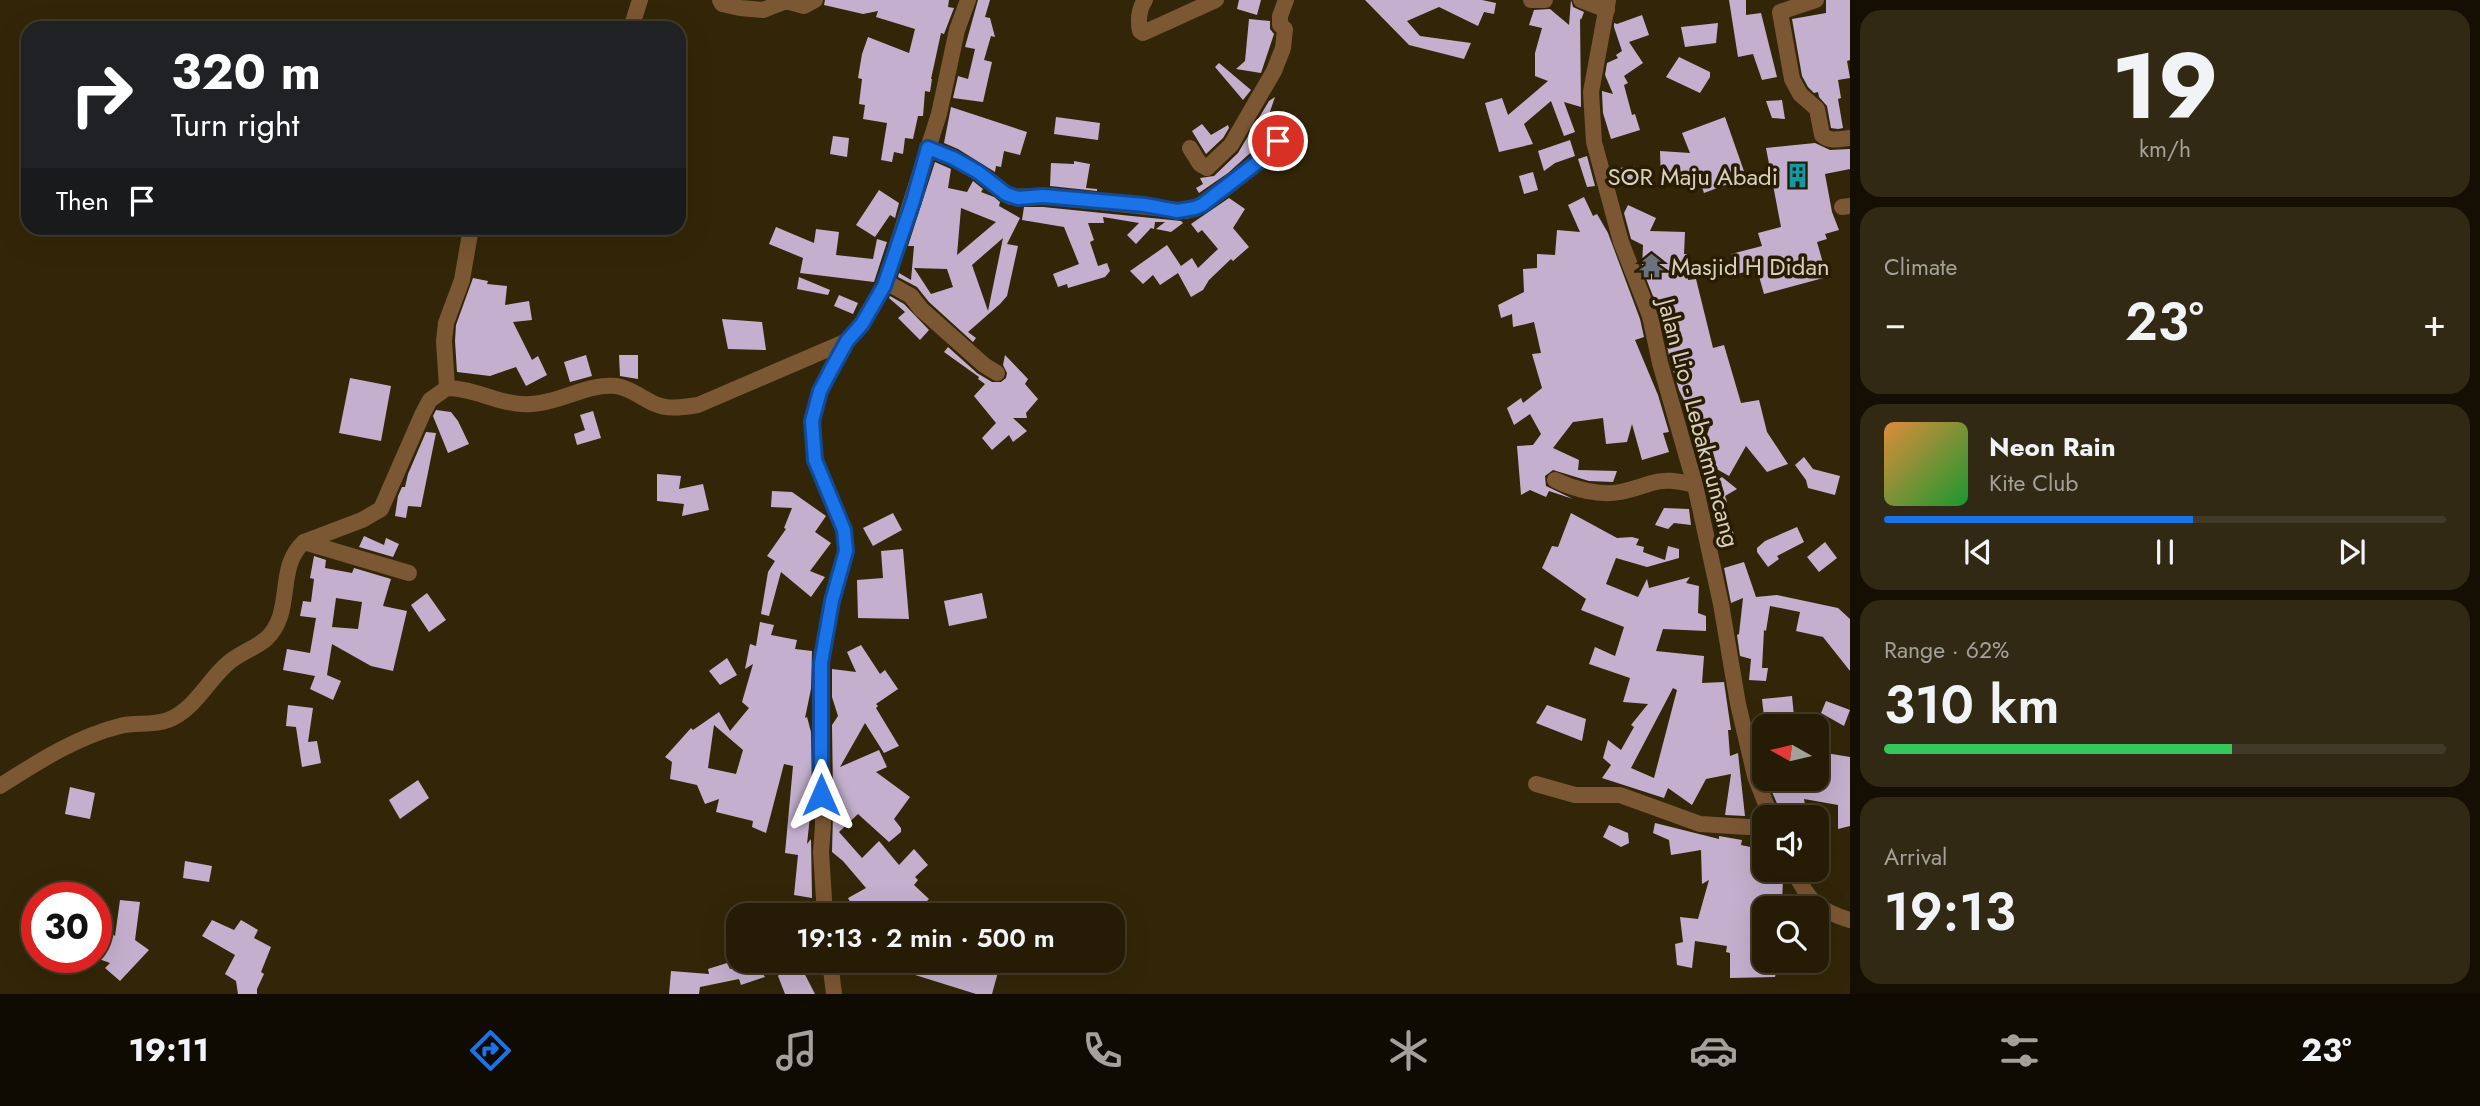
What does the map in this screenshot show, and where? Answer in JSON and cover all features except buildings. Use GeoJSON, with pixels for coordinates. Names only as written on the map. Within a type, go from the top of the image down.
{"type":"FeatureCollection","features":[{"type":"Feature","properties":{"kind":"street"},"geometry":{"type":"LineString","coordinates":[[633,21],[640,0]]}},
{"type":"Feature","properties":{"kind":"street"},"geometry":{"type":"LineString","coordinates":[[720,0],[722,4],[763,10],[789,1],[800,7],[815,0]]}},
{"type":"Feature","properties":{"kind":"street"},"geometry":{"type":"LineString","coordinates":[[1144,0],[1139,26],[1143,33],[1216,0]]}},
{"type":"Feature","properties":{"kind":"street"},"geometry":{"type":"LineString","coordinates":[[1207,168],[1231,145],[1274,71],[1283,48],[1285,29],[1280,25],[1280,16],[1286,0]]}},
{"type":"Feature","properties":{"kind":"street"},"geometry":{"type":"LineString","coordinates":[[1531,0],[1545,0]]}},
{"type":"Feature","properties":{"kind":"street"},"geometry":{"type":"LineString","coordinates":[[1581,0],[1607,5]]}},
{"type":"Feature","properties":{"kind":"street"},"geometry":{"type":"LineString","coordinates":[[1816,0],[1780,12],[1792,79],[1800,94],[1817,109],[1822,135],[1826,139],[1835,140],[1850,138]]}},
{"type":"Feature","properties":{"kind":"street"},"geometry":{"type":"LineString","coordinates":[[824,903],[821,852],[821,663],[846,541],[815,460],[812,421],[820,391],[847,341],[862,324],[886,282],[939,114],[966,1]]}},
{"type":"Feature","properties":{"kind":"street","name":"Jalan Lio - Lebakmuncang"},"geometry":{"type":"LineString","coordinates":[[1607,5],[1591,92],[1594,142],[1621,242],[1650,316],[1695,485],[1721,604],[1738,704],[1755,776],[1766,805]]}},
{"type":"Feature","properties":{"kind":"street"},"geometry":{"type":"LineString","coordinates":[[928,148],[953,158],[978,172],[1006,194],[1018,198],[1043,196],[1185,211],[1202,205],[1263,158],[1278,141]]}},
{"type":"Feature","properties":{"kind":"street"},"geometry":{"type":"LineString","coordinates":[[1190,148],[1221,190]]}},
{"type":"Feature","properties":{"kind":"street"},"geometry":{"type":"LineString","coordinates":[[447,388],[444,341],[446,323],[462,280],[470,235]]}},
{"type":"Feature","properties":{"kind":"street"},"geometry":{"type":"LineString","coordinates":[[886,282],[911,296],[921,309],[984,365],[997,373]]}},
{"type":"Feature","properties":{"kind":"street"},"geometry":{"type":"LineString","coordinates":[[0,786],[28,768],[119,726],[168,720],[184,710],[228,663],[254,649],[272,633],[283,609],[286,574],[292,556],[304,542],[362,520],[381,509],[423,412],[430,400],[447,388],[474,391],[505,402],[534,404],[610,386],[627,389],[661,406],[684,407],[698,405],[847,341]]}},
{"type":"Feature","properties":{"kind":"street"},"geometry":{"type":"LineString","coordinates":[[1555,480],[1587,491],[1603,493],[1619,493],[1657,481],[1669,480],[1695,485]]}},
{"type":"Feature","properties":{"kind":"street"},"geometry":{"type":"LineString","coordinates":[[304,542],[410,573]]}},
{"type":"Feature","properties":{"kind":"street"},"geometry":{"type":"LineString","coordinates":[[1536,784],[1575,795],[1620,795],[1700,824],[1752,827]]}},
{"type":"Feature","properties":{"kind":"street"},"geometry":{"type":"LineString","coordinates":[[1801,882],[1819,907],[1850,920]]}},
{"type":"Feature","properties":{"kind":"street"},"geometry":{"type":"LineString","coordinates":[[831,973],[834,994]]}},
{"type":"Feature","properties":{"kind":"place","name":"SOR Maju Abadi"},"geometry":{"type":"Point","coordinates":[1798,176]}},
{"type":"Feature","properties":{"kind":"place","name":"Masjid H Didan"},"geometry":{"type":"Point","coordinates":[1651,266]}},
{"type":"Feature","properties":{"kind":"route"},"geometry":{"type":"LineString","coordinates":[[821,795],[821,663],[846,541],[815,460],[812,421],[820,391],[831,370],[884,286],[928,148],[978,172],[1011,197],[1043,196],[1185,211],[1202,205],[1263,158],[1278,141]]}}]}
